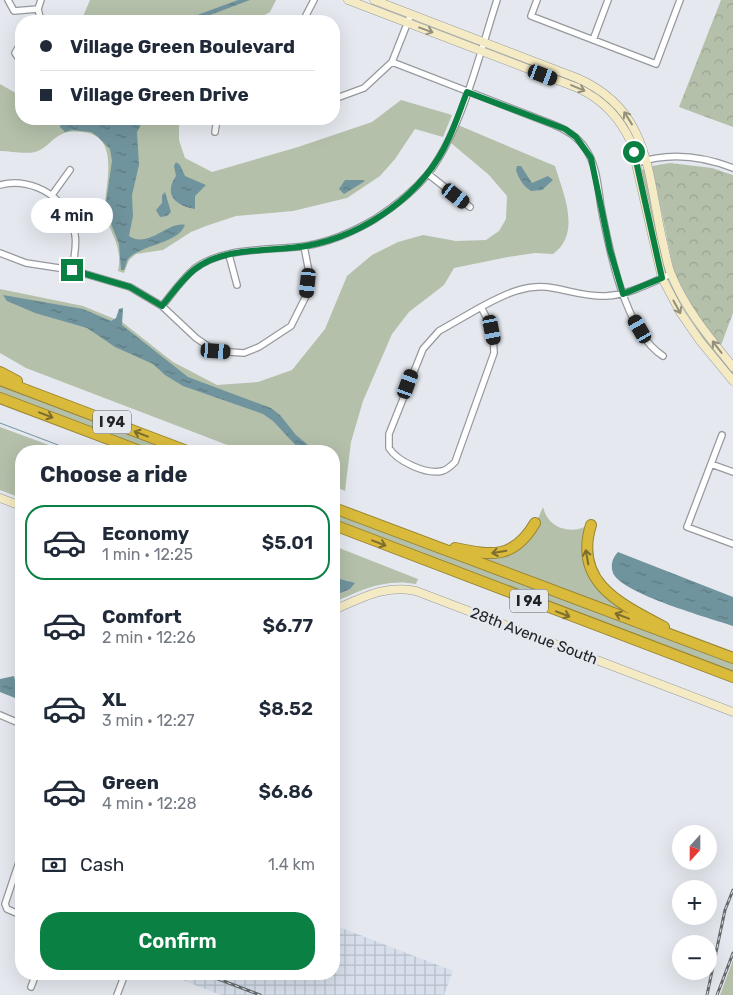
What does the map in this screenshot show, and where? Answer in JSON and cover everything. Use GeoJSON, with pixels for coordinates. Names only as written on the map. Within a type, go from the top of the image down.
{"type":"FeatureCollection","features":[{"type":"Feature","properties":{"kind":"highway"},"geometry":{"type":"LineString","coordinates":[[0,372],[36,394]]}},
{"type":"Feature","properties":{"kind":"highway","name":"I 94"},"geometry":{"type":"LineString","coordinates":[[0,380],[171,445]]}},
{"type":"Feature","properties":{"kind":"highway","name":"I 94"},"geometry":{"type":"LineString","coordinates":[[0,398],[124,445]]}},
{"type":"Feature","properties":{"kind":"highway","name":"I 94"},"geometry":{"type":"LineString","coordinates":[[340,510],[733,658]]}},
{"type":"Feature","properties":{"kind":"highway"},"geometry":{"type":"LineString","coordinates":[[415,539],[479,554],[502,553],[517,546],[535,523]]}},
{"type":"Feature","properties":{"kind":"highway"},"geometry":{"type":"LineString","coordinates":[[591,525],[586,541],[586,553],[590,572],[606,591],[627,607],[705,648]]}},
{"type":"Feature","properties":{"kind":"highway","name":"I 94"},"geometry":{"type":"LineString","coordinates":[[340,528],[733,677]]}},
{"type":"Feature","properties":{"kind":"street"},"geometry":{"type":"LineString","coordinates":[[8,0],[14,11],[38,9]]}},
{"type":"Feature","properties":{"kind":"street"},"geometry":{"type":"LineString","coordinates":[[40,0],[38,9],[40,15]]}},
{"type":"Feature","properties":{"kind":"street"},"geometry":{"type":"LineString","coordinates":[[306,15],[314,0]]}},
{"type":"Feature","properties":{"kind":"street"},"geometry":{"type":"LineString","coordinates":[[348,0],[578,88],[602,102],[625,129],[637,162],[662,278],[685,320],[733,381]]}},
{"type":"Feature","properties":{"kind":"street"},"geometry":{"type":"LineString","coordinates":[[374,0],[577,78],[606,94],[619,104],[640,139],[671,274],[687,306],[733,367]]}},
{"type":"Feature","properties":{"kind":"street"},"geometry":{"type":"LineString","coordinates":[[162,306],[194,269],[229,255],[304,246],[335,239],[359,228],[409,195],[428,174],[449,139],[467,92],[497,0]]}},
{"type":"Feature","properties":{"kind":"street"},"geometry":{"type":"LineString","coordinates":[[537,0],[530,16],[656,64],[680,0]]}},
{"type":"Feature","properties":{"kind":"street"},"geometry":{"type":"LineString","coordinates":[[593,40],[608,0]]}},
{"type":"Feature","properties":{"kind":"street"},"geometry":{"type":"LineString","coordinates":[[340,97],[364,88],[392,62],[411,14]]}},
{"type":"Feature","properties":{"kind":"street"},"geometry":{"type":"LineString","coordinates":[[392,62],[565,129],[585,147],[591,158],[610,250],[623,294],[645,338],[663,356]]}},
{"type":"Feature","properties":{"kind":"street"},"geometry":{"type":"LineString","coordinates":[[215,132],[216,125]]}},
{"type":"Feature","properties":{"kind":"street"},"geometry":{"type":"LineString","coordinates":[[637,162],[692,157],[733,168]]}},
{"type":"Feature","properties":{"kind":"street"},"geometry":{"type":"LineString","coordinates":[[52,195],[70,170]]}},
{"type":"Feature","properties":{"kind":"street"},"geometry":{"type":"LineString","coordinates":[[428,174],[470,207]]}},
{"type":"Feature","properties":{"kind":"street"},"geometry":{"type":"LineString","coordinates":[[0,186],[15,183],[29,184],[52,195],[67,212],[73,224],[75,251],[72,270]]}},
{"type":"Feature","properties":{"kind":"street"},"geometry":{"type":"LineString","coordinates":[[0,253],[26,263],[72,270],[130,287],[162,306],[196,338],[216,351],[244,353],[259,347],[291,326],[307,294],[309,272],[304,246]]}},
{"type":"Feature","properties":{"kind":"street"},"geometry":{"type":"LineString","coordinates":[[229,255],[237,285]]}},
{"type":"Feature","properties":{"kind":"street"},"geometry":{"type":"LineString","coordinates":[[480,307],[492,330],[494,353],[455,462],[449,468],[437,472],[399,459],[389,448],[389,434],[418,357],[439,331],[480,307],[514,290],[528,287],[552,288],[595,296],[623,294],[671,274]]}},
{"type":"Feature","properties":{"kind":"street"},"geometry":{"type":"LineString","coordinates":[[722,435],[687,527],[733,544]]}},
{"type":"Feature","properties":{"kind":"street"},"geometry":{"type":"LineString","coordinates":[[711,464],[733,472]]}},
{"type":"Feature","properties":{"kind":"street"},"geometry":{"type":"LineString","coordinates":[[0,498],[15,504]]}},
{"type":"Feature","properties":{"kind":"street","name":"28th Avenue South"},"geometry":{"type":"LineString","coordinates":[[340,607],[379,591],[398,588],[416,591],[733,712]]}},
{"type":"Feature","properties":{"kind":"street"},"geometry":{"type":"LineString","coordinates":[[0,715],[15,721]]}},
{"type":"Feature","properties":{"kind":"street"},"geometry":{"type":"LineString","coordinates":[[15,874],[5,904],[7,909],[15,912]]}},
{"type":"Feature","properties":{"kind":"street"},"geometry":{"type":"LineString","coordinates":[[31,987],[34,980]]}},
{"type":"Feature","properties":{"kind":"street"},"geometry":{"type":"LineString","coordinates":[[117,995],[123,980]]}},
{"type":"Feature","properties":{"kind":"shaded area"},"geometry":{"type":"Polygon","coordinates":[[[340,927],[453,971],[444,995],[221,995],[182,980],[340,980],[340,927]]]}},
{"type":"Feature","properties":{"kind":"green space"},"geometry":{"type":"Polygon","coordinates":[[[90,0],[276,0],[270,12],[265,15],[84,15],[90,0]]]}},
{"type":"Feature","properties":{"kind":"green space"},"geometry":{"type":"Polygon","coordinates":[[[721,0],[733,0],[733,127],[679,107],[721,0]]]}},
{"type":"Feature","properties":{"kind":"green space"},"geometry":{"type":"Polygon","coordinates":[[[0,84],[15,93],[15,125],[179,125],[179,140],[185,158],[212,172],[298,147],[372,122],[401,100],[452,115],[443,137],[415,129],[395,159],[380,176],[347,198],[293,211],[236,216],[206,226],[191,232],[163,250],[136,254],[129,260],[124,273],[118,271],[118,251],[107,221],[105,205],[108,161],[102,141],[94,135],[71,132],[60,135],[38,151],[25,153],[0,151],[0,84]]]}},
{"type":"Feature","properties":{"kind":"green space"},"geometry":{"type":"Polygon","coordinates":[[[458,125],[555,166],[566,200],[568,212],[567,235],[562,245],[553,254],[535,253],[454,268],[444,285],[409,312],[392,334],[363,401],[351,442],[345,491],[340,489],[340,445],[227,445],[26,368],[0,353],[0,289],[83,306],[122,322],[173,362],[217,385],[258,382],[292,370],[325,329],[347,276],[372,255],[398,242],[423,235],[456,241],[486,240],[499,231],[506,219],[507,196],[489,175],[451,143],[458,125]]]}},
{"type":"Feature","properties":{"kind":"green space"},"geometry":{"type":"Polygon","coordinates":[[[670,163],[712,168],[733,175],[733,313],[720,348],[692,306],[674,272],[652,166],[670,163]]]}},
{"type":"Feature","properties":{"kind":"green space"},"geometry":{"type":"Polygon","coordinates":[[[645,170],[659,248],[641,171],[645,170]]]}},
{"type":"Feature","properties":{"kind":"green space"},"geometry":{"type":"Polygon","coordinates":[[[685,314],[733,372],[733,377],[693,328],[685,314]]]}},
{"type":"Feature","properties":{"kind":"green space"},"geometry":{"type":"Polygon","coordinates":[[[0,384],[159,445],[134,445],[0,394],[0,384]]]}},
{"type":"Feature","properties":{"kind":"green space"},"geometry":{"type":"Polygon","coordinates":[[[0,427],[49,445],[15,445],[15,496],[0,490],[0,427]]]}},
{"type":"Feature","properties":{"kind":"green space"},"geometry":{"type":"Polygon","coordinates":[[[543,507],[550,520],[561,528],[575,530],[589,525],[583,548],[587,569],[646,620],[475,557],[488,557],[534,528],[543,507]]]}},
{"type":"Feature","properties":{"kind":"green space"},"geometry":{"type":"Polygon","coordinates":[[[340,513],[733,662],[733,672],[340,523],[340,513]]]}},
{"type":"Feature","properties":{"kind":"green space"},"geometry":{"type":"Polygon","coordinates":[[[340,548],[418,579],[416,584],[394,583],[374,586],[340,599],[340,593],[350,589],[349,581],[340,579],[340,548]]]}},
{"type":"Feature","properties":{"kind":"green space"},"geometry":{"type":"Polygon","coordinates":[[[733,960],[733,995],[720,995],[733,960]]]}},
{"type":"Feature","properties":{"kind":"water"},"geometry":{"type":"Polygon","coordinates":[[[238,0],[250,0],[210,15],[197,15],[238,0]]]}},
{"type":"Feature","properties":{"kind":"water"},"geometry":{"type":"Polygon","coordinates":[[[60,125],[141,125],[137,132],[139,165],[132,195],[133,216],[129,236],[136,239],[144,239],[172,227],[185,225],[181,231],[167,240],[134,254],[128,259],[124,270],[121,270],[119,244],[105,208],[112,161],[110,149],[91,132],[72,130],[65,132],[60,127],[60,125]]]}},
{"type":"Feature","properties":{"kind":"water"},"geometry":{"type":"Polygon","coordinates":[[[176,162],[180,165],[185,176],[206,185],[195,196],[195,209],[188,208],[177,202],[171,194],[172,183],[176,176],[174,166],[176,162]]]}},
{"type":"Feature","properties":{"kind":"water"},"geometry":{"type":"Polygon","coordinates":[[[517,166],[521,166],[532,183],[548,176],[553,180],[542,190],[531,191],[520,179],[516,170],[517,166]]]}},
{"type":"Feature","properties":{"kind":"water"},"geometry":{"type":"Polygon","coordinates":[[[345,180],[365,181],[344,194],[339,189],[345,180]]]}},
{"type":"Feature","properties":{"kind":"water"},"geometry":{"type":"Polygon","coordinates":[[[165,192],[171,212],[167,216],[160,217],[156,210],[162,203],[162,195],[165,192]]]}},
{"type":"Feature","properties":{"kind":"water"},"geometry":{"type":"Polygon","coordinates":[[[3,295],[83,309],[111,321],[116,318],[119,309],[123,308],[122,325],[188,377],[271,408],[308,445],[295,445],[273,421],[263,414],[183,386],[165,375],[153,364],[115,347],[87,328],[35,313],[7,301],[3,295]]]}},
{"type":"Feature","properties":{"kind":"water"},"geometry":{"type":"Polygon","coordinates":[[[618,552],[733,597],[733,626],[687,611],[632,589],[620,581],[613,573],[613,559],[618,552]]]}},
{"type":"Feature","properties":{"kind":"water"},"geometry":{"type":"Polygon","coordinates":[[[340,579],[355,583],[350,589],[340,593],[340,579]]]}},
{"type":"Feature","properties":{"kind":"water"},"geometry":{"type":"Polygon","coordinates":[[[14,676],[15,698],[0,692],[0,679],[14,676]]]}},
{"type":"Feature","properties":{"kind":"waterway"},"geometry":{"type":"LineString","coordinates":[[0,423],[58,445]]}},
{"type":"Feature","properties":{"kind":"railway"},"geometry":{"type":"LineString","coordinates":[[707,995],[725,910],[733,890]]}},
{"type":"Feature","properties":{"kind":"railway"},"geometry":{"type":"LineString","coordinates":[[717,995],[733,953]]}},
{"type":"Feature","properties":{"kind":"railway"},"geometry":{"type":"LineString","coordinates":[[221,980],[260,995]]}},
{"type":"Feature","properties":{"kind":"route"},"geometry":{"type":"LineString","coordinates":[[72,270],[92,274],[130,287],[162,306],[194,269],[207,262],[229,255],[280,247],[304,246],[335,239],[359,228],[391,209],[409,195],[428,174],[449,139],[467,92],[565,129],[585,147],[591,158],[595,173],[616,276],[623,294],[662,278],[634,152]]}}]}
